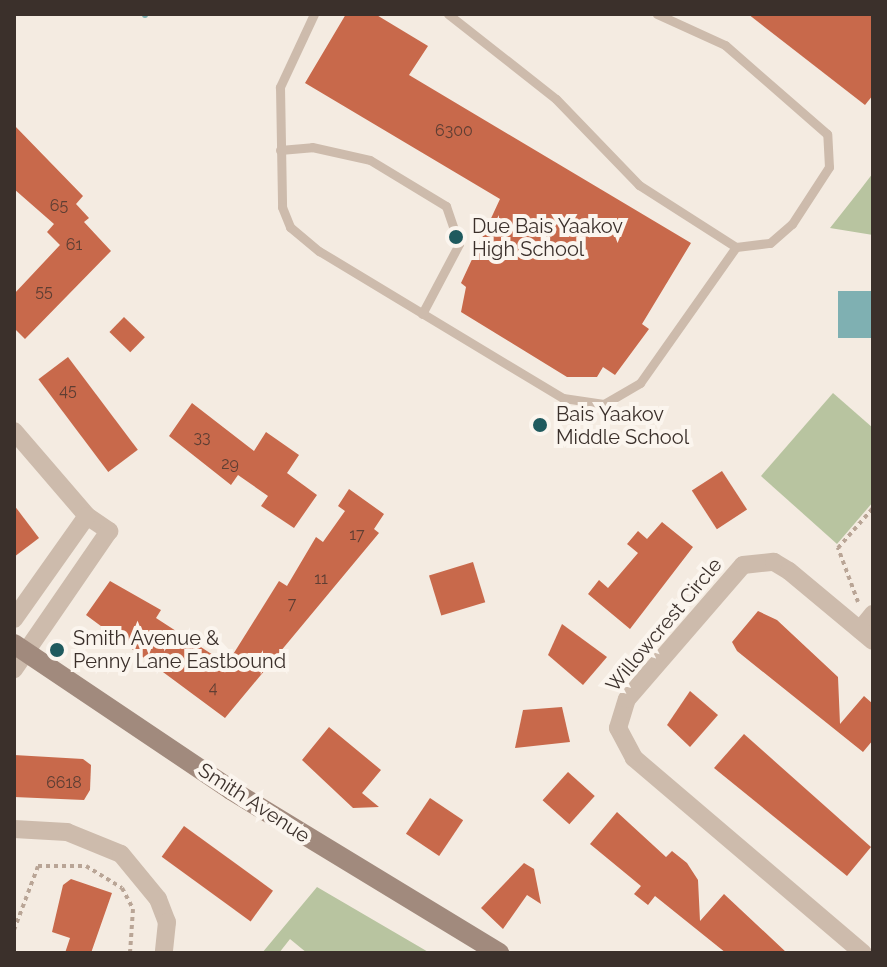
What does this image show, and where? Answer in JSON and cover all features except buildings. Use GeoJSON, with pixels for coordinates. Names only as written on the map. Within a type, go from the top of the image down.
{"type":"FeatureCollection","features":[{"type":"Feature","properties":{"kind":"main road","name":"Smith Avenue"},"geometry":{"type":"LineString","coordinates":[[18,655],[231,790],[499,953]]}},
{"type":"Feature","properties":{"kind":"street"},"geometry":{"type":"LineString","coordinates":[[14,431],[87,516],[109,531],[18,655]]}},
{"type":"Feature","properties":{"kind":"street"},"geometry":{"type":"LineString","coordinates":[[14,619],[87,516]]}},
{"type":"Feature","properties":{"kind":"street","name":"Willowcrest Circle"},"geometry":{"type":"LineString","coordinates":[[863,953],[634,758],[618,728],[627,699],[743,565],[774,562],[866,635]]}},
{"type":"Feature","properties":{"kind":"street"},"geometry":{"type":"LineString","coordinates":[[866,635],[873,614]]}},
{"type":"Feature","properties":{"kind":"street"},"geometry":{"type":"LineString","coordinates":[[14,829],[67,832],[121,854],[158,899],[167,922],[164,953]]}},
{"type":"Feature","properties":{"kind":"lane"},"geometry":{"type":"LineString","coordinates":[[314,14],[280,87],[282,207],[299,239],[563,398],[604,404],[640,383],[736,247]]}},
{"type":"Feature","properties":{"kind":"lane"},"geometry":{"type":"LineString","coordinates":[[448,14],[556,99],[639,185],[736,247],[770,243],[792,224],[829,167],[827,134],[725,45],[657,14]]}},
{"type":"Feature","properties":{"kind":"lane"},"geometry":{"type":"LineString","coordinates":[[280,150],[312,147],[370,160],[446,206],[459,244],[422,314]]}},
{"type":"Feature","properties":{"kind":"path"},"geometry":{"type":"LineString","coordinates":[[858,602],[838,548],[873,508]]}},
{"type":"Feature","properties":{"kind":"path"},"geometry":{"type":"LineString","coordinates":[[14,930],[38,866],[86,866],[122,888],[133,909],[130,953]]}},
{"type":"Feature","properties":{"kind":"green space"},"geometry":{"type":"Polygon","coordinates":[[[873,173],[873,235],[830,228],[860,190],[873,173]]]}},
{"type":"Feature","properties":{"kind":"green space"},"geometry":{"type":"Polygon","coordinates":[[[833,393],[873,428],[873,502],[837,544],[761,476],[833,393]]]}},
{"type":"Feature","properties":{"kind":"green space"},"geometry":{"type":"Polygon","coordinates":[[[317,887],[430,953],[307,953],[290,939],[279,953],[262,953],[317,887]]]}},
{"type":"Feature","properties":{"kind":"water"},"geometry":{"type":"Polygon","coordinates":[[[838,291],[873,291],[873,338],[838,338],[838,291]]]}},
{"type":"Feature","properties":{"kind":"place","name":"Due Bais Yaakov High School"},"geometry":{"type":"Point","coordinates":[456,237]}},
{"type":"Feature","properties":{"kind":"place","name":"Bais Yaakov Middle School"},"geometry":{"type":"Point","coordinates":[540,425]}},
{"type":"Feature","properties":{"kind":"place","name":"Smith Avenue & Penny Lane Eastbound"},"geometry":{"type":"Point","coordinates":[57,650]}}]}
